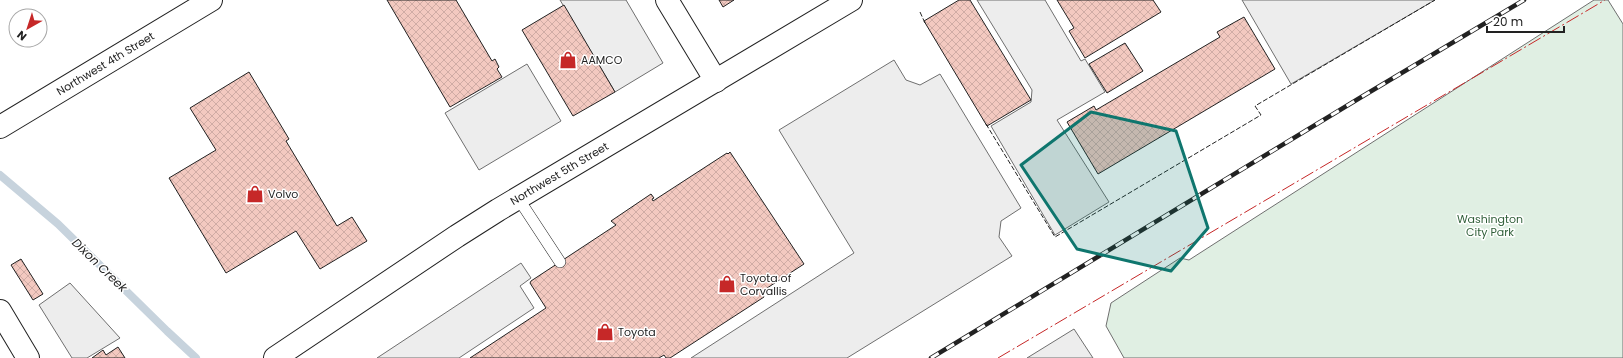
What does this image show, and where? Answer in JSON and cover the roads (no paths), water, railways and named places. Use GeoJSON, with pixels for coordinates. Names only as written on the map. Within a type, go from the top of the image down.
{"type":"FeatureCollection","features":[{"type":"Feature","properties":{"kind":"main road","name":"Northwest 4th Street"},"geometry":{"type":"LineString","coordinates":[[0,127],[211,0]]}},
{"type":"Feature","properties":{"kind":"main road"},"geometry":{"type":"LineString","coordinates":[[667,0],[716,81]]}},
{"type":"Feature","properties":{"kind":"main road","name":"Northwest 5th Street"},"geometry":{"type":"LineString","coordinates":[[276,358],[457,236],[518,198],[851,0]]}},
{"type":"Feature","properties":{"kind":"main road"},"geometry":{"type":"LineString","coordinates":[[0,311],[28,358]]}},
{"type":"Feature","properties":{"kind":"lane"},"geometry":{"type":"LineString","coordinates":[[518,198],[560,262]]}},
{"type":"Feature","properties":{"kind":"waterway","name":"Dixon Creek"},"geometry":{"type":"LineString","coordinates":[[0,175],[58,224],[196,358]]}},
{"type":"Feature","properties":{"kind":"railway"},"geometry":{"type":"LineString","coordinates":[[931,358],[1524,0]]}},
{"type":"Feature","properties":{"kind":"place","name":"AAMCO"},"geometry":{"type":"Point","coordinates":[568,60]}},
{"type":"Feature","properties":{"kind":"place","name":"Volvo"},"geometry":{"type":"Point","coordinates":[255,194]}},
{"type":"Feature","properties":{"kind":"place","name":"Toyota of Corvallis"},"geometry":{"type":"Point","coordinates":[727,284]}},
{"type":"Feature","properties":{"kind":"place","name":"Toyota"},"geometry":{"type":"Point","coordinates":[605,332]}},
{"type":"Feature","properties":{"kind":"park label","name":"Washington City Park"},"geometry":{"type":"Point","coordinates":[1490,225]}}]}
